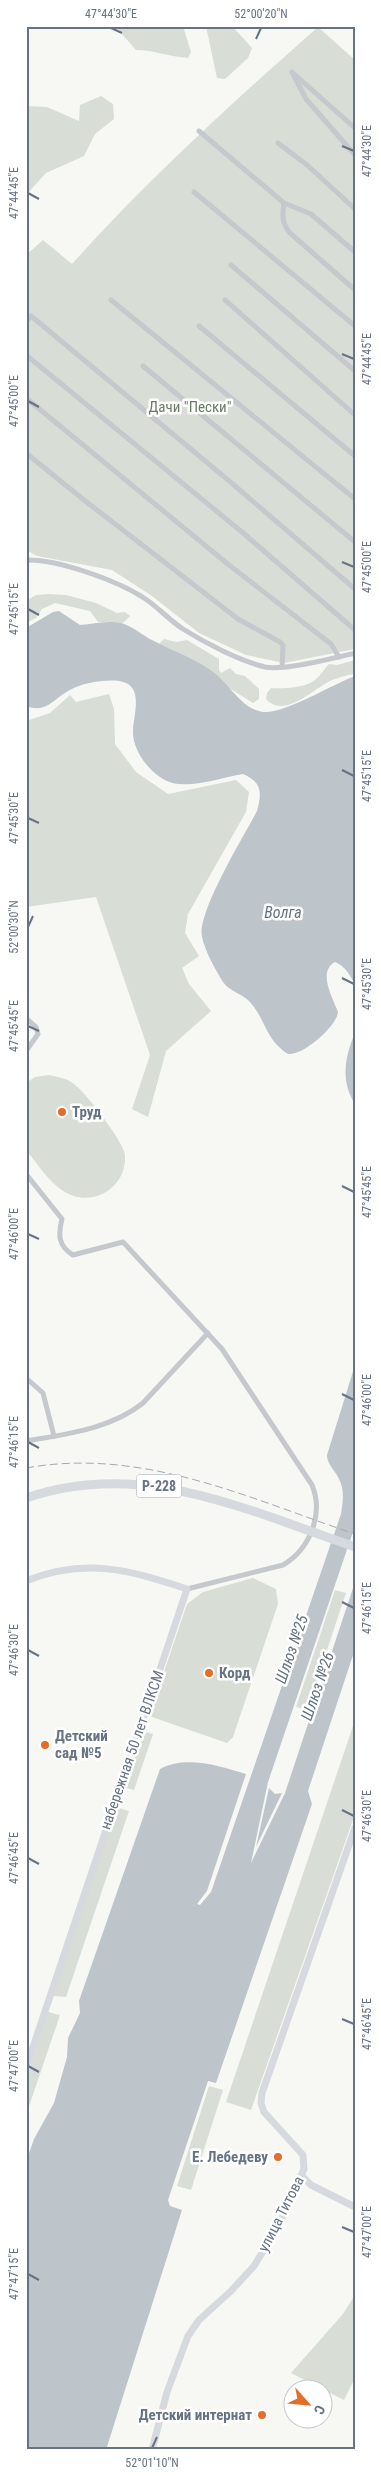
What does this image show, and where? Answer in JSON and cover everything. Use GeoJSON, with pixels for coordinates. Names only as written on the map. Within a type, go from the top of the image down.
{"type":"FeatureCollection","features":[{"type":"Feature","properties":{"kind":"highway","name":"Р-228"},"geometry":{"type":"LineString","coordinates":[[26,1498],[76,1484],[139,1483],[190,1492],[355,1547]]}},
{"type":"Feature","properties":{"kind":"main road"},"geometry":{"type":"LineString","coordinates":[[26,1581],[59,1570],[94,1566],[125,1570],[187,1589]]}},
{"type":"Feature","properties":{"kind":"main road","name":"набережная 50 лет ВЛКСМ"},"geometry":{"type":"LineString","coordinates":[[26,2068],[187,1589]]}},
{"type":"Feature","properties":{"kind":"main road","name":"улица Титова"},"geometry":{"type":"LineString","coordinates":[[152,2450],[167,2392],[188,2336],[199,2320],[231,2291],[254,2266],[279,2225],[306,2164],[303,2154],[264,2112],[261,2103],[262,2093],[355,1828]]}},
{"type":"Feature","properties":{"kind":"main road"},"geometry":{"type":"LineString","coordinates":[[302,2176],[311,2185],[355,2207]]}},
{"type":"Feature","properties":{"kind":"street"},"geometry":{"type":"LineString","coordinates":[[355,128],[292,72],[306,100],[355,155]]}},
{"type":"Feature","properties":{"kind":"street"},"geometry":{"type":"LineString","coordinates":[[200,131],[284,204],[311,214],[355,252]]}},
{"type":"Feature","properties":{"kind":"street"},"geometry":{"type":"LineString","coordinates":[[278,143],[306,165],[355,209]]}},
{"type":"Feature","properties":{"kind":"street"},"geometry":{"type":"LineString","coordinates":[[194,192],[355,326]]}},
{"type":"Feature","properties":{"kind":"street"},"geometry":{"type":"LineString","coordinates":[[284,204],[282,216],[284,226],[355,290]]}},
{"type":"Feature","properties":{"kind":"street"},"geometry":{"type":"LineString","coordinates":[[231,265],[355,371]]}},
{"type":"Feature","properties":{"kind":"street"},"geometry":{"type":"LineString","coordinates":[[111,300],[355,499]]}},
{"type":"Feature","properties":{"kind":"street"},"geometry":{"type":"LineString","coordinates":[[225,300],[355,415]]}},
{"type":"Feature","properties":{"kind":"street"},"geometry":{"type":"LineString","coordinates":[[26,322],[31,316],[84,358],[355,589]]}},
{"type":"Feature","properties":{"kind":"street"},"geometry":{"type":"LineString","coordinates":[[199,326],[355,456]]}},
{"type":"Feature","properties":{"kind":"street"},"geometry":{"type":"LineString","coordinates":[[26,356],[242,532],[355,630]]}},
{"type":"Feature","properties":{"kind":"street"},"geometry":{"type":"LineString","coordinates":[[143,366],[355,542]]}},
{"type":"Feature","properties":{"kind":"street"},"geometry":{"type":"LineString","coordinates":[[26,398],[222,559],[330,644],[339,657]]}},
{"type":"Feature","properties":{"kind":"street"},"geometry":{"type":"LineString","coordinates":[[26,453],[238,619],[280,642],[282,645],[282,667]]}},
{"type":"Feature","properties":{"kind":"street"},"geometry":{"type":"LineString","coordinates":[[26,560],[68,567],[114,582],[143,597],[182,629],[206,642],[265,667],[282,667],[355,653]]}},
{"type":"Feature","properties":{"kind":"street"},"geometry":{"type":"LineString","coordinates":[[26,722],[26,728]]}},
{"type":"Feature","properties":{"kind":"street"},"geometry":{"type":"LineString","coordinates":[[26,1018],[36,1027],[38,1034],[26,1051]]}},
{"type":"Feature","properties":{"kind":"street"},"geometry":{"type":"LineString","coordinates":[[26,1174],[62,1219],[58,1233],[63,1249],[73,1255],[123,1242],[129,1247],[208,1333],[235,1366],[312,1485],[317,1507],[305,1546],[294,1559],[283,1565],[187,1589]]}},
{"type":"Feature","properties":{"kind":"street"},"geometry":{"type":"LineString","coordinates":[[26,1441],[102,1426],[132,1412],[144,1404],[208,1333]]}},
{"type":"Feature","properties":{"kind":"street"},"geometry":{"type":"LineString","coordinates":[[26,1378],[43,1394],[54,1436]]}},
{"type":"Feature","properties":{"kind":"green space"},"geometry":{"type":"Polygon","coordinates":[[[115,26],[183,26],[191,52],[188,58],[136,50],[115,26]]]}},
{"type":"Feature","properties":{"kind":"green space"},"geometry":{"type":"Polygon","coordinates":[[[206,26],[232,26],[252,48],[248,58],[225,79],[217,78],[206,26]]]}},
{"type":"Feature","properties":{"kind":"green space","name":"Дачи \"Пески\""},"geometry":{"type":"Polygon","coordinates":[[[318,27],[355,60],[355,649],[284,663],[246,655],[199,633],[152,596],[112,570],[37,556],[26,550],[26,255],[43,240],[72,264],[161,171],[318,27]]]}},
{"type":"Feature","properties":{"kind":"green space"},"geometry":{"type":"Polygon","coordinates":[[[101,96],[113,104],[114,119],[95,134],[84,156],[46,173],[26,195],[26,106],[47,107],[79,121],[80,105],[101,96]]]}},
{"type":"Feature","properties":{"kind":"green space"},"geometry":{"type":"Polygon","coordinates":[[[36,595],[66,595],[96,603],[117,613],[125,612],[130,616],[123,623],[98,622],[90,611],[55,603],[42,609],[36,618],[26,623],[26,601],[36,595]]]}},
{"type":"Feature","properties":{"kind":"green space"},"geometry":{"type":"Polygon","coordinates":[[[164,639],[176,642],[187,640],[219,659],[219,670],[221,673],[230,668],[236,674],[245,676],[259,689],[259,699],[253,703],[159,644],[164,639]]]}},
{"type":"Feature","properties":{"kind":"green space"},"geometry":{"type":"Polygon","coordinates":[[[355,660],[355,674],[328,682],[289,705],[273,704],[266,699],[267,693],[271,688],[288,688],[307,684],[318,677],[329,664],[337,665],[355,660]]]}},
{"type":"Feature","properties":{"kind":"green space"},"geometry":{"type":"Polygon","coordinates":[[[109,694],[114,709],[115,744],[136,772],[168,794],[236,780],[249,792],[246,812],[188,914],[185,933],[199,956],[182,968],[189,984],[211,1011],[166,1051],[148,1117],[132,1109],[150,1055],[96,897],[26,907],[26,721],[50,713],[70,695],[76,702],[109,694]]]}},
{"type":"Feature","properties":{"kind":"green space","name":"Труд"},"geometry":{"type":"Polygon","coordinates":[[[49,1075],[68,1080],[80,1089],[104,1118],[123,1149],[125,1155],[124,1167],[120,1178],[105,1193],[95,1197],[73,1196],[62,1190],[47,1177],[26,1150],[26,1083],[35,1077],[49,1075]]]}},
{"type":"Feature","properties":{"kind":"green space","name":"Корд"},"geometry":{"type":"Polygon","coordinates":[[[253,1578],[276,1589],[278,1604],[233,1737],[227,1743],[149,1716],[187,1604],[203,1592],[253,1578]]]}},
{"type":"Feature","properties":{"kind":"green space"},"geometry":{"type":"Polygon","coordinates":[[[335,1590],[346,1593],[307,1710],[296,1707],[335,1590]]]}},
{"type":"Feature","properties":{"kind":"green space"},"geometry":{"type":"Polygon","coordinates":[[[355,1720],[355,1814],[251,2110],[226,2102],[355,1720]]]}},
{"type":"Feature","properties":{"kind":"green space"},"geometry":{"type":"Polygon","coordinates":[[[142,1731],[153,1734],[134,1790],[123,1787],[142,1731]]]}},
{"type":"Feature","properties":{"kind":"green space"},"geometry":{"type":"Polygon","coordinates":[[[116,1807],[129,1811],[66,1997],[53,1996],[116,1807]]]}},
{"type":"Feature","properties":{"kind":"green space"},"geometry":{"type":"Polygon","coordinates":[[[48,2012],[60,2015],[26,2115],[26,2079],[48,2012]]]}},
{"type":"Feature","properties":{"kind":"green space"},"geometry":{"type":"Polygon","coordinates":[[[209,2086],[223,2090],[191,2190],[177,2186],[209,2086]]]}},
{"type":"Feature","properties":{"kind":"green space"},"geometry":{"type":"Polygon","coordinates":[[[355,2295],[355,2378],[344,2400],[334,2395],[334,2378],[301,2378],[291,2373],[343,2314],[355,2295]]]}},
{"type":"Feature","properties":{"kind":"water","name":"Волга"},"geometry":{"type":"Polygon","coordinates":[[[59,611],[80,625],[110,622],[130,626],[150,639],[210,669],[249,707],[264,712],[296,704],[355,676],[355,985],[342,966],[335,962],[330,966],[327,972],[327,979],[330,993],[338,1012],[336,1018],[326,1032],[302,1050],[288,1054],[280,1048],[270,1036],[250,1002],[223,982],[208,954],[202,937],[202,925],[214,893],[257,811],[260,793],[257,784],[243,774],[203,783],[179,784],[163,779],[155,773],[142,759],[134,742],[133,727],[136,697],[130,685],[123,682],[103,681],[88,683],[64,693],[45,707],[33,708],[26,706],[26,628],[53,612],[59,611]]]}},
{"type":"Feature","properties":{"kind":"water"},"geometry":{"type":"Polygon","coordinates":[[[355,1033],[355,1104],[347,1086],[346,1068],[355,1033]]]}},
{"type":"Feature","properties":{"kind":"water"},"geometry":{"type":"Polygon","coordinates":[[[355,1365],[355,1526],[268,1782],[251,1863],[285,1793],[355,1582],[355,1649],[308,1791],[312,1804],[216,2083],[208,2081],[168,2200],[170,2206],[182,2210],[106,2450],[26,2450],[26,2162],[34,2139],[54,2103],[67,2057],[68,2038],[80,2013],[79,2001],[160,1769],[170,1765],[192,1762],[203,1763],[246,1774],[207,1891],[197,1904],[200,1905],[211,1892],[341,1514],[342,1486],[329,1464],[327,1455],[355,1365]]]}},
{"type":"Feature","properties":{"kind":"water"},"geometry":{"type":"Polygon","coordinates":[[[269,1788],[275,1794],[282,1793],[256,1847],[269,1788]]]}},
{"type":"Feature","properties":{"kind":"railway"},"geometry":{"type":"LineString","coordinates":[[26,1468],[69,1463],[111,1464],[153,1470],[234,1492],[355,1534]]}},
{"type":"Feature","properties":{"kind":"place","name":"Труд"},"geometry":{"type":"Point","coordinates":[62,1112]}},
{"type":"Feature","properties":{"kind":"place","name":"Корд"},"geometry":{"type":"Point","coordinates":[209,1673]}},
{"type":"Feature","properties":{"kind":"place","name":"Детский сад №5"},"geometry":{"type":"Point","coordinates":[45,1745]}},
{"type":"Feature","properties":{"kind":"place","name":"Е. Лебедеву"},"geometry":{"type":"Point","coordinates":[278,2157]}},
{"type":"Feature","properties":{"kind":"place","name":"Детский интернат"},"geometry":{"type":"Point","coordinates":[262,2415]}},
{"type":"Feature","properties":{"kind":"water label","name":"Шлюз №25"},"geometry":{"type":"Point","coordinates":[291,1649]}},
{"type":"Feature","properties":{"kind":"water label","name":"Шлюз №26"},"geometry":{"type":"Point","coordinates":[317,1686]}}]}
